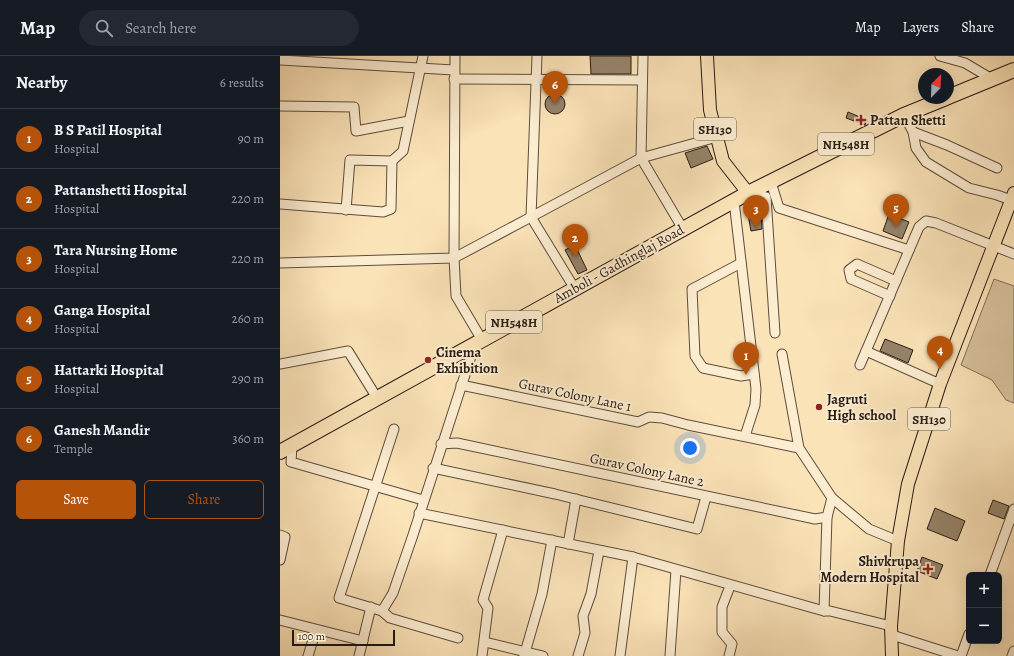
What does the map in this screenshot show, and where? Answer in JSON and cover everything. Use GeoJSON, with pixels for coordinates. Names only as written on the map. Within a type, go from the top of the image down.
{"type":"FeatureCollection","features":[{"type":"Feature","properties":{"kind":"highway","name":"NH548H"},"geometry":{"type":"LineString","coordinates":[[954,95],[1014,70]]}},
{"type":"Feature","properties":{"kind":"highway","name":"NH548H"},"geometry":{"type":"LineString","coordinates":[[748,193],[904,115],[932,104]]}},
{"type":"Feature","properties":{"kind":"highway","name":"Amboli - Gadhinglaj Road"},"geometry":{"type":"LineString","coordinates":[[286,449],[748,193]]}},
{"type":"Feature","properties":{"kind":"main road","name":"SH130"},"geometry":{"type":"LineString","coordinates":[[707,56],[710,110],[723,161],[748,193]]}},
{"type":"Feature","properties":{"kind":"main road","name":"SH130"},"geometry":{"type":"LineString","coordinates":[[892,656],[891,630],[898,541],[908,484],[940,384],[1013,197]]}},
{"type":"Feature","properties":{"kind":"street"},"geometry":{"type":"LineString","coordinates":[[280,204],[383,212],[391,209],[392,162],[402,151],[423,56]]}},
{"type":"Feature","properties":{"kind":"street"},"geometry":{"type":"LineString","coordinates":[[382,610],[393,593],[441,444],[461,385],[478,342],[456,296],[454,258],[455,56]]}},
{"type":"Feature","properties":{"kind":"street"},"geometry":{"type":"LineString","coordinates":[[537,56],[531,217],[575,289]]}},
{"type":"Feature","properties":{"kind":"street"},"geometry":{"type":"LineString","coordinates":[[643,56],[640,158],[683,229]]}},
{"type":"Feature","properties":{"kind":"street"},"geometry":{"type":"LineString","coordinates":[[940,56],[965,63],[992,80]]}},
{"type":"Feature","properties":{"kind":"street"},"geometry":{"type":"LineString","coordinates":[[280,60],[335,59],[420,68],[454,74],[536,80],[642,80]]}},
{"type":"Feature","properties":{"kind":"street"},"geometry":{"type":"LineString","coordinates":[[280,106],[354,107],[356,131],[409,121]]}},
{"type":"Feature","properties":{"kind":"street"},"geometry":{"type":"LineString","coordinates":[[904,115],[913,132],[916,148],[926,162],[968,188],[1013,197]]}},
{"type":"Feature","properties":{"kind":"street"},"geometry":{"type":"LineString","coordinates":[[913,132],[947,145],[997,168]]}},
{"type":"Feature","properties":{"kind":"street"},"geometry":{"type":"LineString","coordinates":[[280,263],[454,258],[640,158],[717,137]]}},
{"type":"Feature","properties":{"kind":"street"},"geometry":{"type":"LineString","coordinates":[[346,210],[350,160],[392,162]]}},
{"type":"Feature","properties":{"kind":"street"},"geometry":{"type":"LineString","coordinates":[[771,182],[779,208],[909,250]]}},
{"type":"Feature","properties":{"kind":"street"},"geometry":{"type":"LineString","coordinates":[[748,193],[766,197],[775,333]]}},
{"type":"Feature","properties":{"kind":"street"},"geometry":{"type":"LineString","coordinates":[[734,201],[754,374],[755,405],[745,436]]}},
{"type":"Feature","properties":{"kind":"street"},"geometry":{"type":"LineString","coordinates":[[860,365],[919,227],[926,221],[936,223],[1014,254]]}},
{"type":"Feature","properties":{"kind":"street"},"geometry":{"type":"LineString","coordinates":[[741,262],[692,290],[695,356],[703,368],[741,376],[754,374]]}},
{"type":"Feature","properties":{"kind":"street"},"geometry":{"type":"LineString","coordinates":[[890,296],[851,279],[849,270],[857,264],[896,281]]}},
{"type":"Feature","properties":{"kind":"street"},"geometry":{"type":"LineString","coordinates":[[280,364],[348,351],[377,398]]}},
{"type":"Feature","properties":{"kind":"street"},"geometry":{"type":"LineString","coordinates":[[866,351],[940,384]]}},
{"type":"Feature","properties":{"kind":"street"},"geometry":{"type":"LineString","coordinates":[[782,354],[799,448],[832,498],[869,529],[898,541]]}},
{"type":"Feature","properties":{"kind":"street","name":"Gurav Colony Lane 1"},"geometry":{"type":"LineString","coordinates":[[461,385],[638,422],[649,418],[662,418],[688,425],[799,448]]}},
{"type":"Feature","properties":{"kind":"street"},"geometry":{"type":"LineString","coordinates":[[394,429],[339,598],[382,610],[390,618],[458,638]]}},
{"type":"Feature","properties":{"kind":"street","name":"Gurav Colony Lane 2"},"geometry":{"type":"LineString","coordinates":[[441,444],[457,443],[706,497],[815,518],[827,517]]}},
{"type":"Feature","properties":{"kind":"street"},"geometry":{"type":"LineString","coordinates":[[286,449],[291,462],[423,500]]}},
{"type":"Feature","properties":{"kind":"street"},"geometry":{"type":"LineString","coordinates":[[434,468],[576,499],[697,529],[706,497]]}},
{"type":"Feature","properties":{"kind":"street"},"geometry":{"type":"LineString","coordinates":[[824,611],[827,517],[832,498]]}},
{"type":"Feature","properties":{"kind":"street"},"geometry":{"type":"LineString","coordinates":[[568,544],[576,499]]}},
{"type":"Feature","properties":{"kind":"street"},"geometry":{"type":"LineString","coordinates":[[991,572],[1014,508]]}},
{"type":"Feature","properties":{"kind":"street"},"geometry":{"type":"LineString","coordinates":[[419,512],[632,557],[730,586],[824,611],[830,611],[891,630],[960,656],[966,641]]}},
{"type":"Feature","properties":{"kind":"street"},"geometry":{"type":"LineString","coordinates":[[482,656],[485,642],[488,608],[483,600],[503,530]]}},
{"type":"Feature","properties":{"kind":"street"},"geometry":{"type":"LineString","coordinates":[[280,536],[286,537],[280,560]]}},
{"type":"Feature","properties":{"kind":"street"},"geometry":{"type":"LineString","coordinates":[[525,654],[542,594],[552,540]]}},
{"type":"Feature","properties":{"kind":"street"},"geometry":{"type":"LineString","coordinates":[[578,656],[585,633],[583,616],[591,594],[599,551]]}},
{"type":"Feature","properties":{"kind":"street"},"geometry":{"type":"LineString","coordinates":[[620,656],[632,557]]}},
{"type":"Feature","properties":{"kind":"street"},"geometry":{"type":"LineString","coordinates":[[670,656],[676,570]]}},
{"type":"Feature","properties":{"kind":"street"},"geometry":{"type":"LineString","coordinates":[[729,656],[732,644],[722,632],[722,607],[730,586]]}},
{"type":"Feature","properties":{"kind":"street"},"geometry":{"type":"LineString","coordinates":[[359,656],[371,607]]}},
{"type":"Feature","properties":{"kind":"street"},"geometry":{"type":"LineString","coordinates":[[280,620],[363,641]]}},
{"type":"Feature","properties":{"kind":"street"},"geometry":{"type":"LineString","coordinates":[[308,656],[316,630]]}},
{"type":"Feature","properties":{"kind":"street"},"geometry":{"type":"LineString","coordinates":[[485,642],[525,654],[543,656]]}},
{"type":"Feature","properties":{"kind":"street"},"geometry":{"type":"LineString","coordinates":[[1012,656],[1014,650]]}},
{"type":"Feature","properties":{"kind":"shaded area"},"geometry":{"type":"Polygon","coordinates":[[[994,279],[1014,286],[1014,403],[1006,400],[992,380],[961,365],[994,279]]]}},
{"type":"Feature","properties":{"kind":"building"},"geometry":{"type":"Polygon","coordinates":[[[590,56],[631,56],[631,74],[591,74],[590,56]]]}},
{"type":"Feature","properties":{"kind":"building"},"geometry":{"type":"Polygon","coordinates":[[[555,94],[562,97],[565,104],[562,111],[555,114],[548,111],[545,104],[548,97],[555,94]]]}},
{"type":"Feature","properties":{"kind":"building"},"geometry":{"type":"Polygon","coordinates":[[[848,112],[867,120],[865,125],[846,118],[848,112]]]}},
{"type":"Feature","properties":{"kind":"building"},"geometry":{"type":"Polygon","coordinates":[[[707,146],[713,159],[691,168],[685,153],[707,146]]]}},
{"type":"Feature","properties":{"kind":"building"},"geometry":{"type":"Polygon","coordinates":[[[761,213],[762,229],[751,231],[748,214],[761,213]]]}},
{"type":"Feature","properties":{"kind":"building"},"geometry":{"type":"Polygon","coordinates":[[[889,214],[909,222],[902,239],[883,231],[889,214]]]}},
{"type":"Feature","properties":{"kind":"building"},"geometry":{"type":"Polygon","coordinates":[[[575,245],[587,270],[578,274],[565,250],[575,245]]]}},
{"type":"Feature","properties":{"kind":"building"},"geometry":{"type":"Polygon","coordinates":[[[885,339],[913,350],[908,363],[880,351],[885,339]]]}},
{"type":"Feature","properties":{"kind":"building"},"geometry":{"type":"Polygon","coordinates":[[[993,500],[1009,506],[1004,519],[988,513],[993,500]]]}},
{"type":"Feature","properties":{"kind":"building"},"geometry":{"type":"Polygon","coordinates":[[[935,508],[965,521],[957,541],[927,529],[935,508]]]}},
{"type":"Feature","properties":{"kind":"building"},"geometry":{"type":"Polygon","coordinates":[[[922,557],[943,565],[937,579],[917,571],[922,557]]]}},
{"type":"Feature","properties":{"kind":"place","name":"Ganesh Mandir"},"geometry":{"type":"Point","coordinates":[555,104]}},
{"type":"Feature","properties":{"kind":"place","name":"Pattan Shetti"},"geometry":{"type":"Point","coordinates":[861,120]}},
{"type":"Feature","properties":{"kind":"place","name":"Hattarki Hospital"},"geometry":{"type":"Point","coordinates":[896,227]}},
{"type":"Feature","properties":{"kind":"place","name":"Tara Nursing Home"},"geometry":{"type":"Point","coordinates":[756,228]}},
{"type":"Feature","properties":{"kind":"place","name":"Pattanshetti Hospital"},"geometry":{"type":"Point","coordinates":[575,257]}},
{"type":"Feature","properties":{"kind":"place","name":"Cinema Exhibition"},"geometry":{"type":"Point","coordinates":[428,360]}},
{"type":"Feature","properties":{"kind":"place","name":"Ganga Hospital"},"geometry":{"type":"Point","coordinates":[940,369]}},
{"type":"Feature","properties":{"kind":"place","name":"B S Patil Hospital"},"geometry":{"type":"Point","coordinates":[746,375]}},
{"type":"Feature","properties":{"kind":"place","name":"Jagruti High school"},"geometry":{"type":"Point","coordinates":[819,407]}},
{"type":"Feature","properties":{"kind":"place","name":"Shivkrupa Modern Hospital"},"geometry":{"type":"Point","coordinates":[928,569]}}]}
